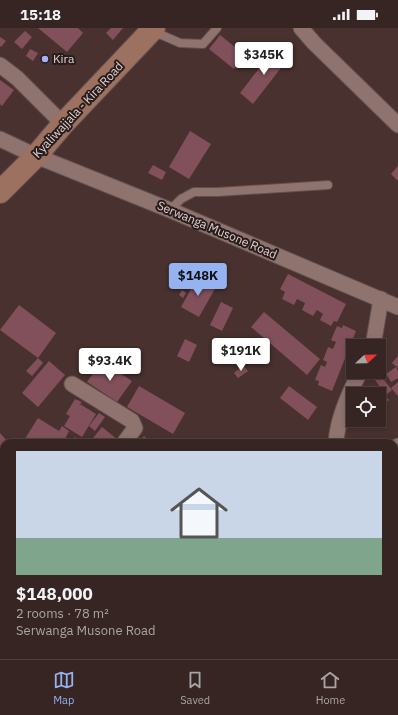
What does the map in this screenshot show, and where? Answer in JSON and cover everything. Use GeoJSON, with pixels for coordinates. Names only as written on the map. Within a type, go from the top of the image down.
{"type":"FeatureCollection","features":[{"type":"Feature","properties":{"kind":"street"},"geometry":{"type":"LineString","coordinates":[[301,28],[314,43],[398,125]]}},
{"type":"Feature","properties":{"kind":"street","name":"Kyaliwajjala - Kira Road"},"geometry":{"type":"LineString","coordinates":[[0,192],[36,156],[64,124],[153,30]]}},
{"type":"Feature","properties":{"kind":"street"},"geometry":{"type":"LineString","coordinates":[[0,65],[17,78],[64,124]]}},
{"type":"Feature","properties":{"kind":"street","name":"Serwanga Musone Road"},"geometry":{"type":"LineString","coordinates":[[0,139],[36,156],[170,210],[398,307]]}},
{"type":"Feature","properties":{"kind":"street"},"geometry":{"type":"LineString","coordinates":[[374,339],[381,299]]}},
{"type":"Feature","properties":{"kind":"street"},"geometry":{"type":"LineString","coordinates":[[336,439],[336,430],[356,379]]}},
{"type":"Feature","properties":{"kind":"street"},"geometry":{"type":"LineString","coordinates":[[72,384],[132,421],[135,428],[127,439]]}},
{"type":"Feature","properties":{"kind":"lane"},"geometry":{"type":"LineString","coordinates":[[153,30],[180,43],[203,44],[217,28]]}},
{"type":"Feature","properties":{"kind":"lane"},"geometry":{"type":"LineString","coordinates":[[170,210],[181,199],[194,192],[328,185]]}},
{"type":"Feature","properties":{"kind":"building"},"geometry":{"type":"Polygon","coordinates":[[[38,28],[78,28],[83,33],[67,52],[38,28]]]}},
{"type":"Feature","properties":{"kind":"building"},"geometry":{"type":"Polygon","coordinates":[[[111,28],[123,28],[113,40],[106,33],[111,28]]]}},
{"type":"Feature","properties":{"kind":"building"},"geometry":{"type":"Polygon","coordinates":[[[25,31],[32,37],[22,49],[14,42],[25,31]]]}},
{"type":"Feature","properties":{"kind":"building"},"geometry":{"type":"Polygon","coordinates":[[[220,35],[245,55],[234,69],[209,49],[220,35]]]}},
{"type":"Feature","properties":{"kind":"building"},"geometry":{"type":"Polygon","coordinates":[[[0,37],[6,41],[1,47],[0,46],[0,37]]]}},
{"type":"Feature","properties":{"kind":"building"},"geometry":{"type":"Polygon","coordinates":[[[30,49],[38,53],[33,61],[26,56],[30,49]]]}},
{"type":"Feature","properties":{"kind":"building"},"geometry":{"type":"Polygon","coordinates":[[[274,49],[287,60],[253,104],[240,93],[274,49]]]}},
{"type":"Feature","properties":{"kind":"building"},"geometry":{"type":"Polygon","coordinates":[[[0,80],[14,90],[2,106],[0,104],[0,80]]]}},
{"type":"Feature","properties":{"kind":"building"},"geometry":{"type":"Polygon","coordinates":[[[190,131],[211,144],[189,179],[169,167],[190,131]]]}},
{"type":"Feature","properties":{"kind":"building"},"geometry":{"type":"Polygon","coordinates":[[[153,165],[166,172],[162,180],[148,173],[153,165]]]}},
{"type":"Feature","properties":{"kind":"building"},"geometry":{"type":"Polygon","coordinates":[[[398,166],[398,181],[391,174],[398,166]]]}},
{"type":"Feature","properties":{"kind":"building"},"geometry":{"type":"Polygon","coordinates":[[[288,274],[346,304],[337,322],[334,321],[331,326],[320,320],[323,314],[317,310],[313,316],[302,310],[305,303],[297,299],[294,305],[282,299],[285,292],[280,289],[288,274]]]}},
{"type":"Feature","properties":{"kind":"building"},"geometry":{"type":"Polygon","coordinates":[[[198,277],[216,287],[199,317],[181,307],[198,277]]]}},
{"type":"Feature","properties":{"kind":"building"},"geometry":{"type":"Polygon","coordinates":[[[182,290],[186,293],[183,298],[179,295],[182,290]]]}},
{"type":"Feature","properties":{"kind":"building"},"geometry":{"type":"Polygon","coordinates":[[[221,302],[233,308],[222,331],[210,325],[221,302]]]}},
{"type":"Feature","properties":{"kind":"building"},"geometry":{"type":"Polygon","coordinates":[[[19,305],[56,333],[38,358],[0,330],[19,305]]]}},
{"type":"Feature","properties":{"kind":"building"},"geometry":{"type":"Polygon","coordinates":[[[264,312],[320,359],[307,375],[251,327],[264,312]]]}},
{"type":"Feature","properties":{"kind":"building"},"geometry":{"type":"Polygon","coordinates":[[[343,325],[356,331],[353,339],[346,339],[346,356],[332,391],[318,385],[319,381],[315,380],[321,365],[325,367],[327,362],[323,360],[328,347],[333,349],[336,342],[331,340],[337,326],[342,328],[343,325]]]}},
{"type":"Feature","properties":{"kind":"building"},"geometry":{"type":"Polygon","coordinates":[[[185,339],[197,345],[189,362],[177,356],[185,339]]]}},
{"type":"Feature","properties":{"kind":"building"},"geometry":{"type":"Polygon","coordinates":[[[398,356],[398,368],[392,363],[398,356]]]}},
{"type":"Feature","properties":{"kind":"building"},"geometry":{"type":"Polygon","coordinates":[[[38,358],[43,363],[32,376],[26,371],[38,358]]]}},
{"type":"Feature","properties":{"kind":"building"},"geometry":{"type":"Polygon","coordinates":[[[49,361],[65,375],[38,407],[22,393],[49,361]]]}},
{"type":"Feature","properties":{"kind":"building"},"geometry":{"type":"Polygon","coordinates":[[[102,361],[132,381],[117,402],[87,382],[102,361]]]}},
{"type":"Feature","properties":{"kind":"building"},"geometry":{"type":"Polygon","coordinates":[[[243,365],[248,371],[238,378],[234,373],[243,365]]]}},
{"type":"Feature","properties":{"kind":"building"},"geometry":{"type":"Polygon","coordinates":[[[396,367],[398,371],[398,378],[391,382],[386,374],[396,367]]]}},
{"type":"Feature","properties":{"kind":"building"},"geometry":{"type":"Polygon","coordinates":[[[383,379],[392,390],[386,395],[386,387],[380,387],[375,380],[383,379]]]}},
{"type":"Feature","properties":{"kind":"building"},"geometry":{"type":"Polygon","coordinates":[[[398,382],[398,396],[391,388],[398,382]]]}},
{"type":"Feature","properties":{"kind":"building"},"geometry":{"type":"Polygon","coordinates":[[[139,386],[185,413],[173,434],[127,407],[139,386]]]}},
{"type":"Feature","properties":{"kind":"building"},"geometry":{"type":"Polygon","coordinates":[[[289,386],[317,407],[308,420],[280,398],[289,386]]]}},
{"type":"Feature","properties":{"kind":"building"},"geometry":{"type":"Polygon","coordinates":[[[75,399],[82,402],[80,404],[96,414],[82,437],[64,426],[70,416],[66,414],[75,399]]]}},
{"type":"Feature","properties":{"kind":"building"},"geometry":{"type":"Polygon","coordinates":[[[99,413],[105,417],[95,431],[89,426],[99,413]]]}},
{"type":"Feature","properties":{"kind":"building"},"geometry":{"type":"Polygon","coordinates":[[[38,418],[59,431],[62,426],[69,431],[65,439],[25,439],[38,418]]]}},
{"type":"Feature","properties":{"kind":"building"},"geometry":{"type":"Polygon","coordinates":[[[102,427],[117,439],[92,439],[102,427]]]}},
{"type":"Feature","properties":{"kind":"building"},"geometry":{"type":"Polygon","coordinates":[[[0,433],[5,439],[0,439],[0,433]]]}},
{"type":"Feature","properties":{"kind":"place","name":"Kira"},"geometry":{"type":"Point","coordinates":[45,59]}}]}
